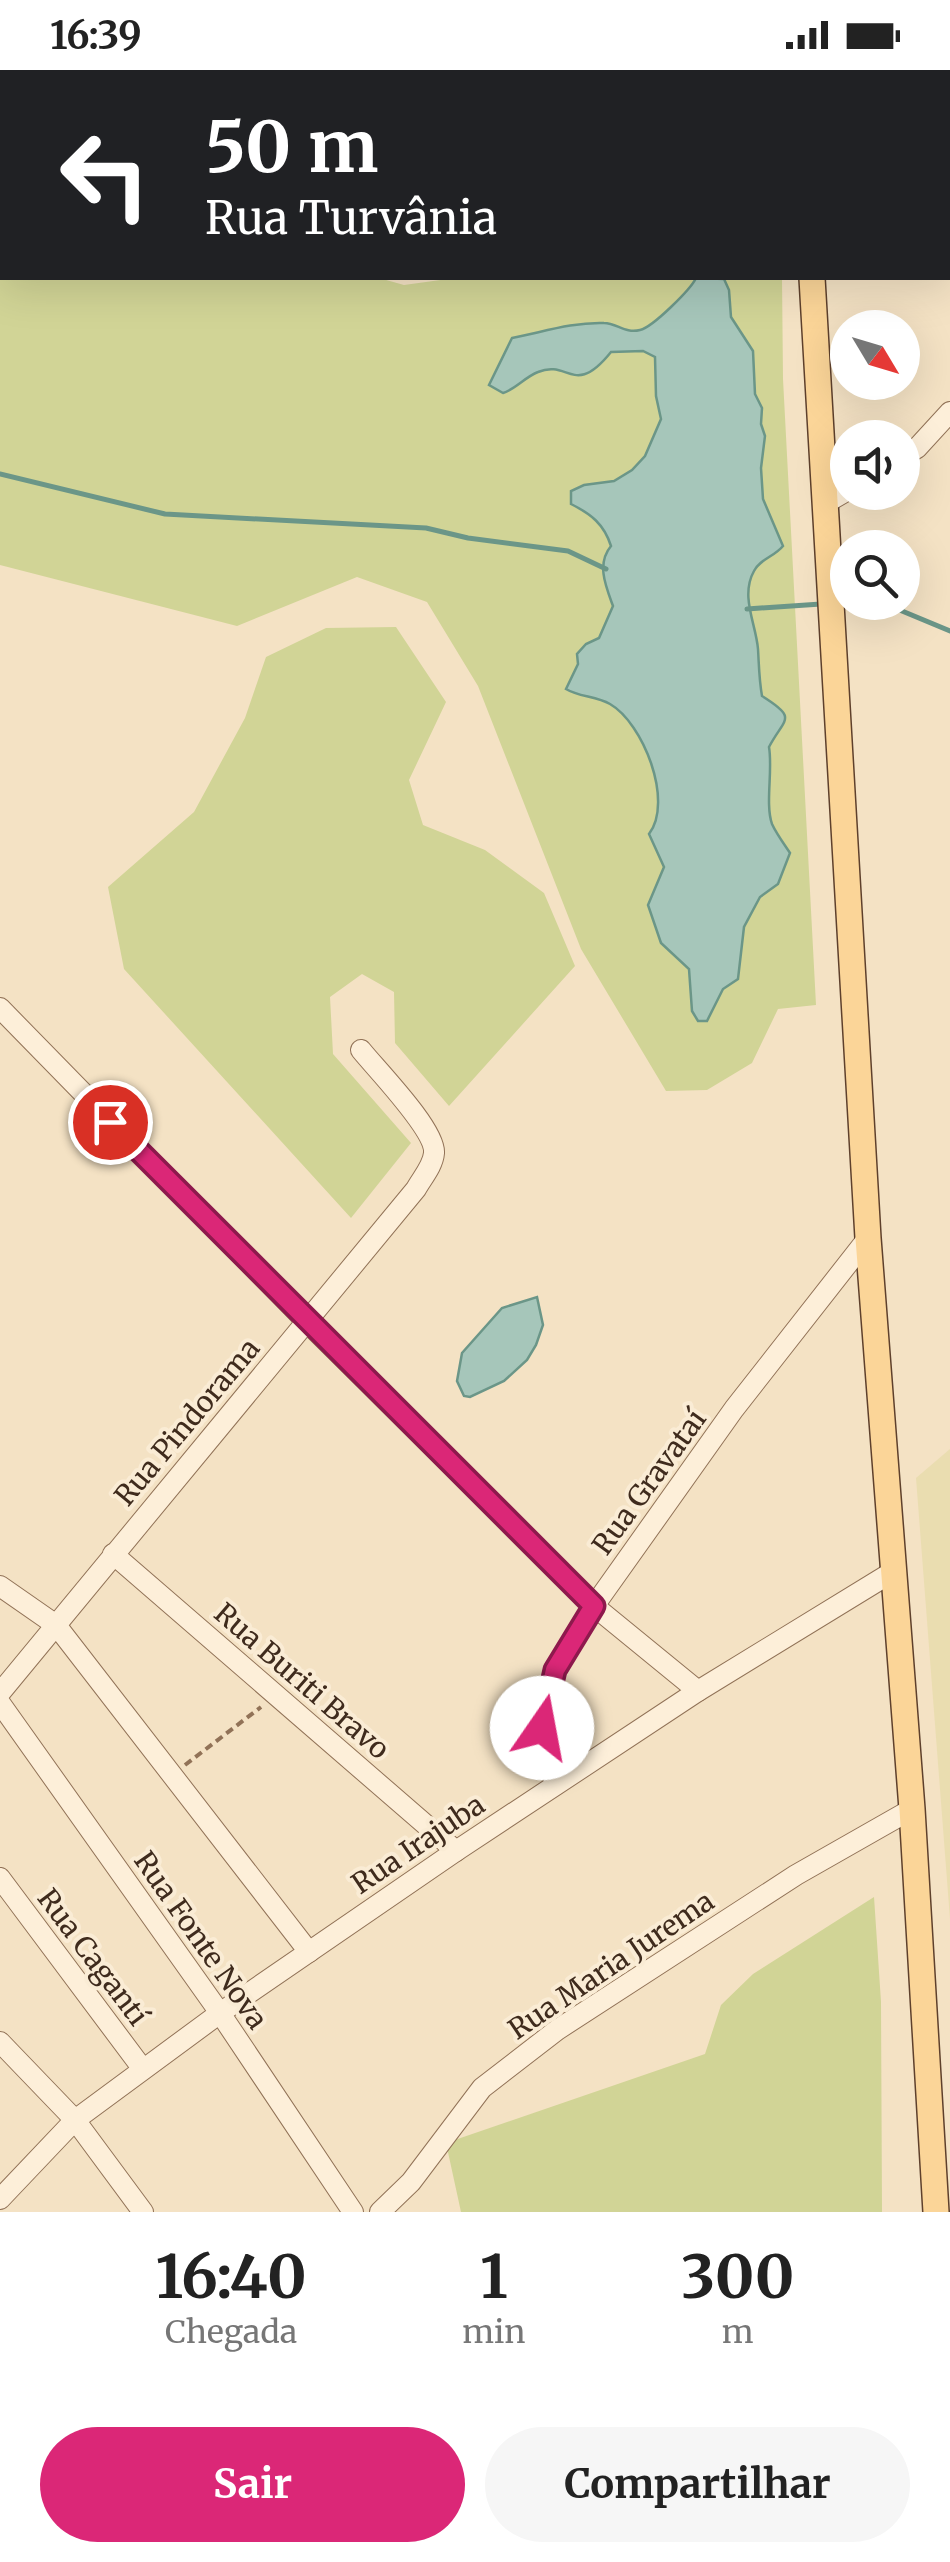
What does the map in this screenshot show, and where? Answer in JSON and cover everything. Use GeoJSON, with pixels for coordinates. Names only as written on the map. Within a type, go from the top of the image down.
{"type":"FeatureCollection","features":[{"type":"Feature","properties":{"kind":"main road"},"geometry":{"type":"LineString","coordinates":[[812,280],[868,1238],[912,1809],[936,2212]]}},
{"type":"Feature","properties":{"kind":"street"},"geometry":{"type":"LineString","coordinates":[[920,445],[950,412]]}},
{"type":"Feature","properties":{"kind":"street"},"geometry":{"type":"LineString","coordinates":[[824,504],[830,500]]}},
{"type":"Feature","properties":{"kind":"street"},"geometry":{"type":"LineString","coordinates":[[0,1008],[307,1322],[594,1606],[698,1691]]}},
{"type":"Feature","properties":{"kind":"street","name":"Rua Pindorama"},"geometry":{"type":"LineString","coordinates":[[0,1693],[416,1189],[434,1152],[428,1132],[360,1050]]}},
{"type":"Feature","properties":{"kind":"street","name":"Rua Gravataí"},"geometry":{"type":"LineString","coordinates":[[555,1785],[542,1728],[555,1670],[594,1606],[734,1410],[868,1238]]}},
{"type":"Feature","properties":{"kind":"street","name":"Rua Buriti Bravo"},"geometry":{"type":"LineString","coordinates":[[113,1554],[456,1850]]}},
{"type":"Feature","properties":{"kind":"street","name":"Rua Irajuba"},"geometry":{"type":"LineString","coordinates":[[0,2198],[76,2120],[220,2013],[456,1850],[698,1691],[894,1571]]}},
{"type":"Feature","properties":{"kind":"street"},"geometry":{"type":"LineString","coordinates":[[0,1586],[56,1626],[309,1952]]}},
{"type":"Feature","properties":{"kind":"street","name":"Rua Fonte Nova"},"geometry":{"type":"LineString","coordinates":[[0,1703],[220,2013],[354,2212]]}},
{"type":"Feature","properties":{"kind":"street","name":"Rua Maria Jurema"},"geometry":{"type":"LineString","coordinates":[[380,2212],[411,2182],[482,2088],[557,2030],[796,1874],[912,1809]]}},
{"type":"Feature","properties":{"kind":"street","name":"Rua Cagantí"},"geometry":{"type":"LineString","coordinates":[[0,1878],[142,2068]]}},
{"type":"Feature","properties":{"kind":"street"},"geometry":{"type":"LineString","coordinates":[[0,2042],[76,2120],[143,2212]]}},
{"type":"Feature","properties":{"kind":"path"},"geometry":{"type":"LineString","coordinates":[[172,1776],[277,1695]]}},
{"type":"Feature","properties":{"kind":"shaded area"},"geometry":{"type":"Polygon","coordinates":[[[694,280],[724,280],[731,317],[753,351],[755,394],[762,408],[765,436],[763,499],[783,546],[754,571],[748,590],[762,696],[781,710],[785,719],[769,747],[769,807],[772,824],[790,853],[778,884],[760,897],[744,927],[738,979],[723,989],[707,1021],[698,1021],[692,1011],[689,969],[661,943],[648,905],[664,867],[649,834],[658,802],[643,745],[634,728],[610,704],[566,689],[578,664],[577,654],[599,638],[613,606],[603,568],[611,546],[596,520],[571,504],[571,491],[614,481],[645,456],[661,419],[655,357],[643,351],[611,352],[588,373],[549,369],[503,393],[489,385],[512,338],[592,323],[640,330],[694,280]]]}},
{"type":"Feature","properties":{"kind":"shaded area"},"geometry":{"type":"Polygon","coordinates":[[[537,1297],[543,1325],[527,1360],[504,1381],[470,1397],[464,1396],[457,1381],[462,1353],[502,1308],[537,1297]]]}},
{"type":"Feature","properties":{"kind":"shaded area"},"geometry":{"type":"Polygon","coordinates":[[[950,1449],[950,1919],[916,1478],[950,1449]]]}},
{"type":"Feature","properties":{"kind":"green space"},"geometry":{"type":"Polygon","coordinates":[[[0,280],[386,280],[404,285],[440,280],[782,280],[783,379],[816,1005],[778,1009],[752,1063],[707,1090],[666,1091],[581,949],[478,686],[427,602],[357,577],[237,626],[0,565],[0,280]]]}},
{"type":"Feature","properties":{"kind":"green space"},"geometry":{"type":"Polygon","coordinates":[[[396,627],[446,702],[409,780],[423,825],[485,850],[544,893],[575,966],[449,1106],[395,1043],[394,992],[362,974],[330,997],[333,1054],[411,1143],[351,1218],[124,969],[108,887],[194,812],[245,718],[266,657],[326,628],[396,627]]]}},
{"type":"Feature","properties":{"kind":"green space"},"geometry":{"type":"Polygon","coordinates":[[[874,1897],[881,2002],[882,2212],[461,2212],[446,2143],[705,2054],[721,2005],[753,1974],[874,1897]]]}},
{"type":"Feature","properties":{"kind":"waterway"},"geometry":{"type":"LineString","coordinates":[[0,474],[165,514],[426,528],[468,538],[568,551],[606,569]]}},
{"type":"Feature","properties":{"kind":"waterway"},"geometry":{"type":"LineString","coordinates":[[747,609],[821,604]]}},
{"type":"Feature","properties":{"kind":"waterway"},"geometry":{"type":"LineString","coordinates":[[920,618],[950,631]]}},
{"type":"Feature","properties":{"kind":"route"},"geometry":{"type":"LineString","coordinates":[[110,1122],[594,1606],[555,1670],[542,1728]]}}]}
